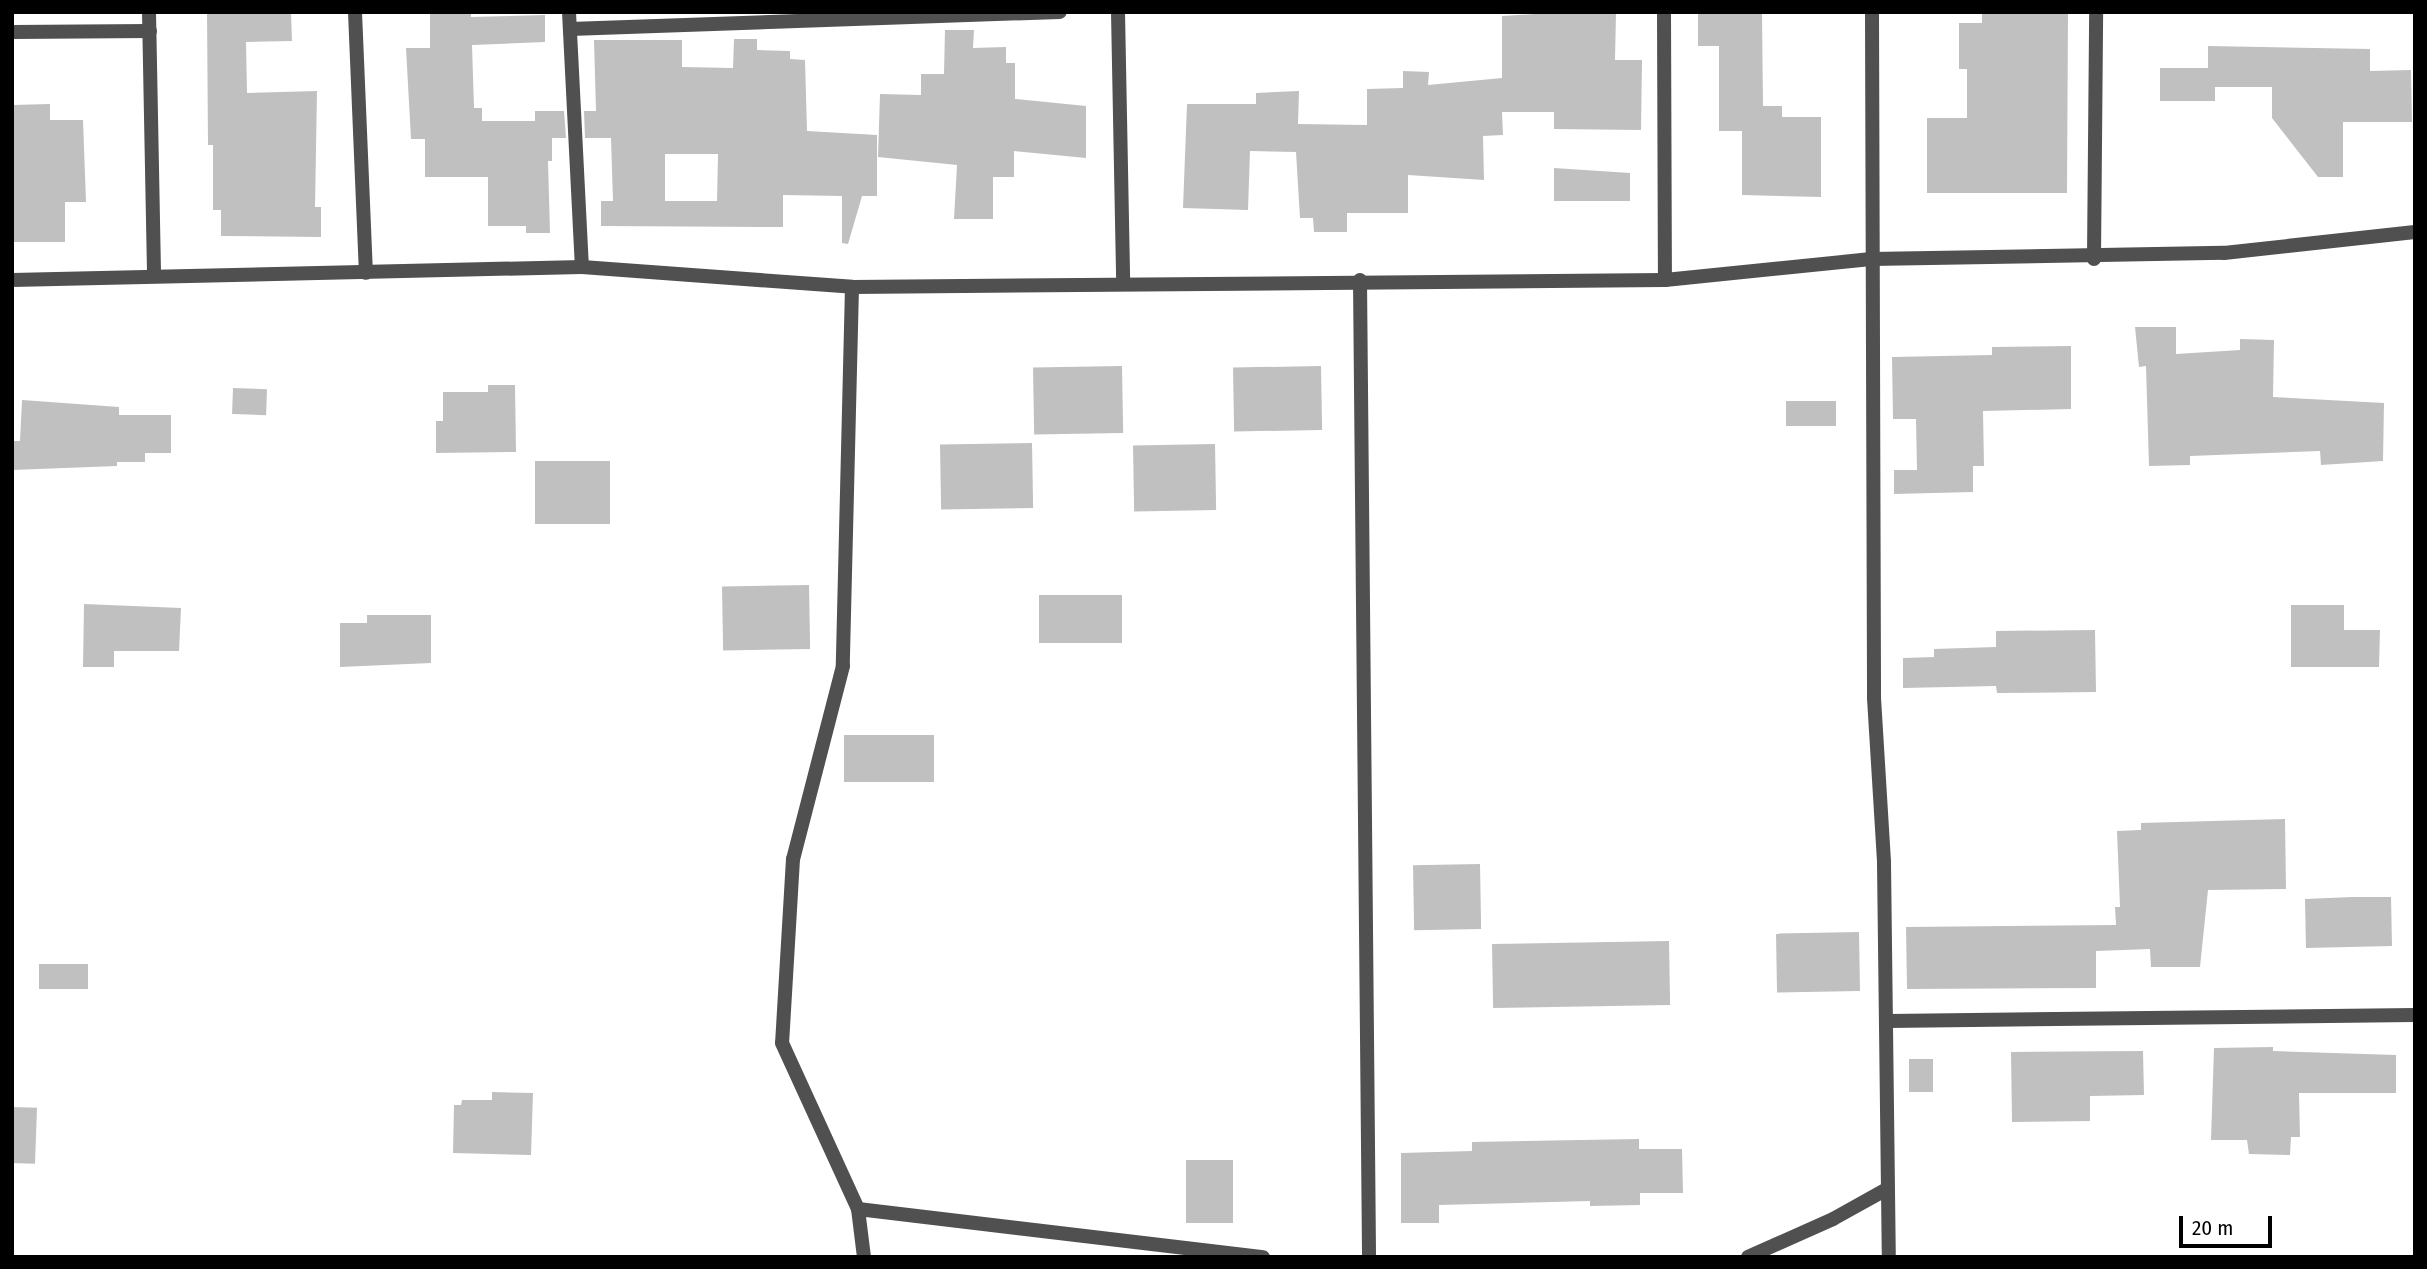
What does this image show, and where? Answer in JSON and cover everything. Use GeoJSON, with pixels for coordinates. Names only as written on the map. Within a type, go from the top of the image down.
{"type":"FeatureCollection","features":[{"type":"Feature","properties":{"kind":"street"},"geometry":{"type":"LineString","coordinates":[[149,12],[154,276]]}},
{"type":"Feature","properties":{"kind":"street"},"geometry":{"type":"LineString","coordinates":[[355,12],[366,273]]}},
{"type":"Feature","properties":{"kind":"street"},"geometry":{"type":"LineString","coordinates":[[569,12],[582,267]]}},
{"type":"Feature","properties":{"kind":"street"},"geometry":{"type":"LineString","coordinates":[[570,29],[760,17],[1060,12]]}},
{"type":"Feature","properties":{"kind":"street"},"geometry":{"type":"LineString","coordinates":[[1118,12],[1123,281]]}},
{"type":"Feature","properties":{"kind":"street"},"geometry":{"type":"LineString","coordinates":[[1664,12],[1665,280]]}},
{"type":"Feature","properties":{"kind":"street"},"geometry":{"type":"LineString","coordinates":[[1871,12],[1874,698],[1888,1021],[1888,1257]]}},
{"type":"Feature","properties":{"kind":"street"},"geometry":{"type":"LineString","coordinates":[[2094,259],[2096,12]]}},
{"type":"Feature","properties":{"kind":"street"},"geometry":{"type":"LineString","coordinates":[[12,32],[150,32]]}},
{"type":"Feature","properties":{"kind":"street"},"geometry":{"type":"LineString","coordinates":[[12,280],[582,267],[852,286],[1123,281],[1665,280],[1871,259],[2094,259],[2224,253],[2415,232]]}},
{"type":"Feature","properties":{"kind":"street"},"geometry":{"type":"LineString","coordinates":[[1360,280],[1369,1257]]}},
{"type":"Feature","properties":{"kind":"street"},"geometry":{"type":"LineString","coordinates":[[852,286],[843,666],[793,859],[782,1043],[858,1209],[864,1257]]}},
{"type":"Feature","properties":{"kind":"street"},"geometry":{"type":"LineString","coordinates":[[1888,1021],[2415,1015]]}},
{"type":"Feature","properties":{"kind":"street"},"geometry":{"type":"LineString","coordinates":[[1748,1257],[1833,1219],[1887,1189]]}},
{"type":"Feature","properties":{"kind":"street"},"geometry":{"type":"LineString","coordinates":[[858,1209],[1263,1257]]}},
{"type":"Feature","properties":{"kind":"building"},"geometry":{"type":"Polygon","coordinates":[[[207,12],[291,12],[292,41],[246,42],[247,93],[317,91],[315,207],[321,207],[321,237],[221,236],[221,210],[213,210],[213,145],[208,145],[207,12]]]}},
{"type":"Feature","properties":{"kind":"building"},"geometry":{"type":"Polygon","coordinates":[[[430,12],[471,12],[471,17],[545,15],[545,42],[472,45],[474,108],[482,108],[482,121],[535,121],[535,111],[564,111],[566,138],[552,138],[552,161],[548,161],[550,233],[526,233],[526,226],[488,226],[488,177],[425,177],[425,139],[411,139],[406,48],[430,48],[430,12]]]}},
{"type":"Feature","properties":{"kind":"building"},"geometry":{"type":"Polygon","coordinates":[[[1762,12],[1763,106],[1782,106],[1782,117],[1821,117],[1821,197],[1742,195],[1742,131],[1719,131],[1719,46],[1698,46],[1698,14],[1762,12]]]}},
{"type":"Feature","properties":{"kind":"building"},"geometry":{"type":"Polygon","coordinates":[[[1982,12],[2068,12],[2067,193],[1927,193],[1927,118],[1967,118],[1967,69],[1959,69],[1959,23],[1982,23],[1982,12]]]}},
{"type":"Feature","properties":{"kind":"building"},"geometry":{"type":"Polygon","coordinates":[[[1616,13],[1615,60],[1642,60],[1641,130],[1554,129],[1554,112],[1502,112],[1503,135],[1483,136],[1484,180],[1408,175],[1408,213],[1347,213],[1347,232],[1314,232],[1313,218],[1300,218],[1296,152],[1250,151],[1248,210],[1183,208],[1187,104],[1256,104],[1256,93],[1299,91],[1298,124],[1367,125],[1367,89],[1403,88],[1403,71],[1429,72],[1428,85],[1502,78],[1502,16],[1616,13]]]}},
{"type":"Feature","properties":{"kind":"building"},"geometry":{"type":"Polygon","coordinates":[[[945,30],[974,30],[973,48],[1006,47],[1006,63],[1015,63],[1015,99],[1086,106],[1086,158],[1014,151],[1014,177],[993,177],[993,219],[954,219],[957,165],[878,157],[880,94],[921,95],[921,74],[944,74],[945,30]]]}},
{"type":"Feature","properties":{"kind":"building"},"geometry":{"type":"Polygon","coordinates":[[[734,39],[757,39],[757,50],[790,51],[790,59],[805,60],[807,131],[877,135],[877,196],[862,196],[848,244],[842,243],[842,196],[783,195],[783,227],[601,226],[601,201],[613,201],[611,138],[585,138],[584,111],[596,111],[594,40],[682,40],[682,67],[733,68],[734,39]],[[665,154],[665,201],[717,201],[718,154],[665,154]]]}},
{"type":"Feature","properties":{"kind":"building"},"geometry":{"type":"Polygon","coordinates":[[[2208,46],[2370,49],[2370,71],[2411,70],[2412,122],[2343,122],[2343,177],[2318,177],[2272,118],[2272,87],[2215,87],[2215,101],[2160,101],[2160,68],[2208,68],[2208,46]]]}},
{"type":"Feature","properties":{"kind":"building"},"geometry":{"type":"Polygon","coordinates":[[[50,104],[50,120],[83,120],[86,202],[65,202],[65,242],[12,242],[12,105],[50,104]]]}},
{"type":"Feature","properties":{"kind":"building"},"geometry":{"type":"Polygon","coordinates":[[[1554,168],[1630,173],[1630,201],[1554,201],[1554,168]]]}},
{"type":"Feature","properties":{"kind":"building"},"geometry":{"type":"Polygon","coordinates":[[[2135,327],[2176,327],[2176,354],[2240,350],[2240,339],[2274,340],[2273,397],[2384,403],[2383,461],[2321,465],[2320,451],[2190,456],[2190,465],[2149,466],[2146,366],[2139,367],[2135,327]]]}},
{"type":"Feature","properties":{"kind":"building"},"geometry":{"type":"Polygon","coordinates":[[[2071,346],[2071,409],[1983,411],[1984,466],[1973,466],[1973,492],[1894,494],[1894,470],[1917,470],[1916,419],[1893,419],[1892,357],[1992,355],[1992,347],[2071,346]]]}},
{"type":"Feature","properties":{"kind":"building"},"geometry":{"type":"Polygon","coordinates":[[[1122,366],[1123,433],[1034,435],[1033,368],[1122,366]]]}},
{"type":"Feature","properties":{"kind":"building"},"geometry":{"type":"Polygon","coordinates":[[[1321,366],[1322,430],[1234,432],[1233,368],[1321,366]]]}},
{"type":"Feature","properties":{"kind":"building"},"geometry":{"type":"Polygon","coordinates":[[[488,385],[515,385],[516,452],[436,453],[436,421],[443,421],[443,392],[488,392],[488,385]]]}},
{"type":"Feature","properties":{"kind":"building"},"geometry":{"type":"Polygon","coordinates":[[[233,388],[267,389],[266,415],[232,414],[233,388]]]}},
{"type":"Feature","properties":{"kind":"building"},"geometry":{"type":"Polygon","coordinates":[[[22,400],[119,407],[119,415],[171,415],[171,453],[145,453],[145,462],[117,462],[117,466],[12,470],[12,441],[20,441],[22,400]]]}},
{"type":"Feature","properties":{"kind":"building"},"geometry":{"type":"Polygon","coordinates":[[[1786,401],[1836,401],[1836,426],[1786,426],[1786,401]]]}},
{"type":"Feature","properties":{"kind":"building"},"geometry":{"type":"Polygon","coordinates":[[[1032,443],[1033,508],[941,510],[940,445],[1032,443]]]}},
{"type":"Feature","properties":{"kind":"building"},"geometry":{"type":"Polygon","coordinates":[[[1215,444],[1216,510],[1134,511],[1133,445],[1215,444]]]}},
{"type":"Feature","properties":{"kind":"building"},"geometry":{"type":"Polygon","coordinates":[[[535,461],[610,461],[610,524],[535,524],[535,461]]]}},
{"type":"Feature","properties":{"kind":"building"},"geometry":{"type":"Polygon","coordinates":[[[809,585],[810,649],[723,651],[722,587],[809,585]]]}},
{"type":"Feature","properties":{"kind":"building"},"geometry":{"type":"Polygon","coordinates":[[[1039,595],[1122,595],[1122,643],[1039,643],[1039,595]]]}},
{"type":"Feature","properties":{"kind":"building"},"geometry":{"type":"Polygon","coordinates":[[[84,604],[181,608],[179,651],[114,651],[114,667],[83,667],[84,604]]]}},
{"type":"Feature","properties":{"kind":"building"},"geometry":{"type":"Polygon","coordinates":[[[2291,605],[2344,605],[2344,630],[2380,630],[2379,667],[2291,667],[2291,605]]]}},
{"type":"Feature","properties":{"kind":"building"},"geometry":{"type":"Polygon","coordinates":[[[367,615],[431,615],[431,663],[340,667],[340,623],[367,623],[367,615]]]}},
{"type":"Feature","properties":{"kind":"building"},"geometry":{"type":"Polygon","coordinates":[[[2095,630],[2096,692],[1997,693],[1996,686],[1903,688],[1903,658],[1934,657],[1934,649],[1996,647],[1996,631],[2095,630]]]}},
{"type":"Feature","properties":{"kind":"building"},"geometry":{"type":"Polygon","coordinates":[[[844,735],[934,735],[934,782],[844,782],[844,735]]]}},
{"type":"Feature","properties":{"kind":"building"},"geometry":{"type":"Polygon","coordinates":[[[2285,819],[2286,889],[2208,890],[2200,967],[2151,967],[2150,949],[2096,951],[2096,988],[1907,989],[1906,927],[2116,925],[2115,907],[2120,907],[2117,831],[2141,830],[2141,823],[2285,819]]]}},
{"type":"Feature","properties":{"kind":"building"},"geometry":{"type":"Polygon","coordinates":[[[1480,864],[1481,929],[1414,930],[1413,865],[1480,864]]]}},
{"type":"Feature","properties":{"kind":"building"},"geometry":{"type":"Polygon","coordinates":[[[2391,897],[2392,946],[2306,948],[2305,899],[2391,897]]]}},
{"type":"Feature","properties":{"kind":"building"},"geometry":{"type":"Polygon","coordinates":[[[1859,932],[1860,991],[1777,992],[1776,933],[1859,932]]]}},
{"type":"Feature","properties":{"kind":"building"},"geometry":{"type":"Polygon","coordinates":[[[1669,941],[1670,1005],[1493,1008],[1492,944],[1669,941]]]}},
{"type":"Feature","properties":{"kind":"building"},"geometry":{"type":"Polygon","coordinates":[[[39,964],[88,964],[88,989],[39,989],[39,964]]]}},
{"type":"Feature","properties":{"kind":"building"},"geometry":{"type":"Polygon","coordinates":[[[2273,1047],[2273,1051],[2396,1055],[2396,1093],[2299,1093],[2300,1137],[2291,1137],[2290,1155],[2249,1154],[2247,1140],[2211,1140],[2214,1048],[2273,1047]]]}},
{"type":"Feature","properties":{"kind":"building"},"geometry":{"type":"Polygon","coordinates":[[[2143,1051],[2144,1095],[2090,1096],[2090,1121],[2012,1122],[2011,1052],[2143,1051]]]}},
{"type":"Feature","properties":{"kind":"building"},"geometry":{"type":"Polygon","coordinates":[[[1909,1059],[1933,1059],[1933,1092],[1909,1092],[1909,1059]]]}},
{"type":"Feature","properties":{"kind":"building"},"geometry":{"type":"Polygon","coordinates":[[[492,1092],[533,1093],[531,1155],[453,1153],[454,1105],[461,1105],[462,1100],[492,1100],[492,1092]]]}},
{"type":"Feature","properties":{"kind":"building"},"geometry":{"type":"Polygon","coordinates":[[[12,1107],[37,1108],[35,1164],[12,1163],[12,1107]]]}},
{"type":"Feature","properties":{"kind":"building"},"geometry":{"type":"Polygon","coordinates":[[[1639,1139],[1639,1149],[1682,1149],[1683,1193],[1640,1193],[1640,1205],[1590,1206],[1590,1201],[1439,1205],[1439,1223],[1401,1223],[1401,1153],[1472,1151],[1472,1142],[1639,1139]]]}},
{"type":"Feature","properties":{"kind":"building"},"geometry":{"type":"Polygon","coordinates":[[[1186,1160],[1233,1160],[1233,1223],[1186,1223],[1186,1160]]]}}]}
